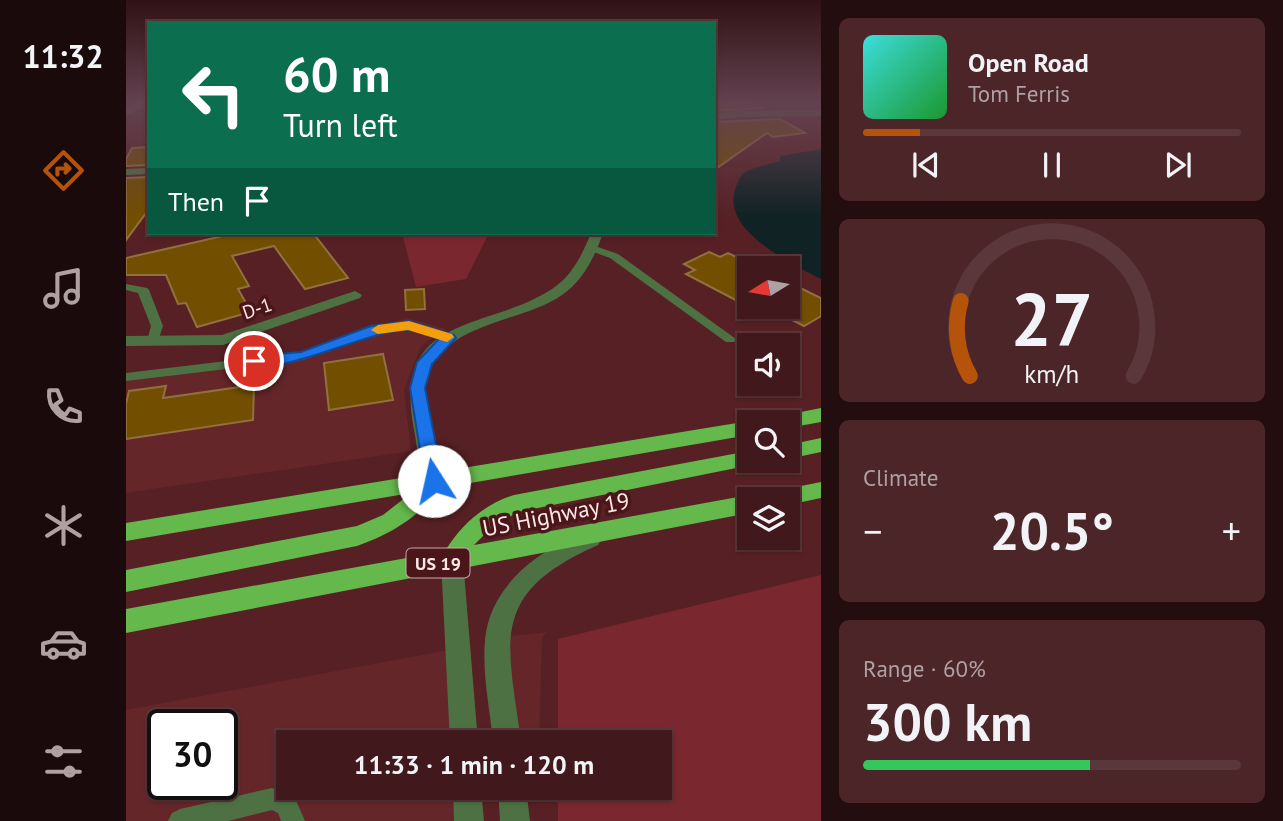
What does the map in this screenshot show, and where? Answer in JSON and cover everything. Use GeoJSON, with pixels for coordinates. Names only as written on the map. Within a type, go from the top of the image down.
{"type":"FeatureCollection","features":[{"type":"Feature","properties":{"kind":"highway"},"geometry":{"type":"LineString","coordinates":[[800,419],[821,415]]}},
{"type":"Feature","properties":{"kind":"highway"},"geometry":{"type":"LineString","coordinates":[[126,532],[737,430]]}},
{"type":"Feature","properties":{"kind":"highway"},"geometry":{"type":"LineString","coordinates":[[800,449],[821,445]]}},
{"type":"Feature","properties":{"kind":"highway"},"geometry":{"type":"LineString","coordinates":[[452,560],[464,539],[483,519],[514,504],[737,461]]}},
{"type":"Feature","properties":{"kind":"highway"},"geometry":{"type":"LineString","coordinates":[[126,581],[357,536],[387,527],[412,509],[434,481]]}},
{"type":"Feature","properties":{"kind":"highway"},"geometry":{"type":"LineString","coordinates":[[800,494],[821,490]]}},
{"type":"Feature","properties":{"kind":"highway","name":"US Highway 19"},"geometry":{"type":"LineString","coordinates":[[126,621],[737,506]]}},
{"type":"Feature","properties":{"kind":"street"},"geometry":{"type":"LineString","coordinates":[[126,173],[147,171]]}},
{"type":"Feature","properties":{"kind":"street"},"geometry":{"type":"LineString","coordinates":[[434,481],[417,388],[425,362],[457,332],[534,305],[556,293],[574,277],[594,240]]}},
{"type":"Feature","properties":{"kind":"street","name":"D-1"},"geometry":{"type":"LineString","coordinates":[[126,341],[223,340],[355,295]]}},
{"type":"Feature","properties":{"kind":"street"},"geometry":{"type":"LineString","coordinates":[[506,730],[496,638],[505,607],[537,570],[574,545],[618,528]]}},
{"type":"Feature","properties":{"kind":"street"},"geometry":{"type":"LineString","coordinates":[[452,560],[463,730]]}},
{"type":"Feature","properties":{"kind":"street"},"geometry":{"type":"LineString","coordinates":[[468,800],[469,821]]}},
{"type":"Feature","properties":{"kind":"street"},"geometry":{"type":"LineString","coordinates":[[513,800],[515,821]]}},
{"type":"Feature","properties":{"kind":"lane"},"geometry":{"type":"LineString","coordinates":[[594,240],[730,340]]}},
{"type":"Feature","properties":{"kind":"lane"},"geometry":{"type":"LineString","coordinates":[[126,287],[143,290],[157,326],[153,341]]}},
{"type":"Feature","properties":{"kind":"lane"},"geometry":{"type":"LineString","coordinates":[[126,377],[303,356],[371,330],[409,325],[449,338]]}},
{"type":"Feature","properties":{"kind":"lane"},"geometry":{"type":"LineString","coordinates":[[180,821],[272,799],[286,804],[293,821]]}},
{"type":"Feature","properties":{"kind":"shaded area"},"geometry":{"type":"Polygon","coordinates":[[[821,149],[821,279],[800,268],[800,256],[779,256],[760,243],[738,217],[734,202],[736,187],[742,175],[780,161],[780,156],[821,149]]]}},
{"type":"Feature","properties":{"kind":"shaded area"},"geometry":{"type":"Polygon","coordinates":[[[403,235],[488,235],[466,279],[416,287],[403,235]]]}},
{"type":"Feature","properties":{"kind":"shaded area"},"geometry":{"type":"Polygon","coordinates":[[[407,318],[446,329],[421,346],[404,390],[411,451],[126,493],[126,375],[271,360],[407,318]]]}},
{"type":"Feature","properties":{"kind":"shaded area"},"geometry":{"type":"Polygon","coordinates":[[[821,575],[821,821],[558,821],[558,800],[672,800],[672,730],[558,730],[558,639],[821,575]]]}},
{"type":"Feature","properties":{"kind":"shaded area"},"geometry":{"type":"Polygon","coordinates":[[[547,632],[542,638],[539,730],[506,730],[496,638],[547,632]]]}},
{"type":"Feature","properties":{"kind":"shaded area"},"geometry":{"type":"Polygon","coordinates":[[[454,649],[463,730],[276,730],[276,800],[468,800],[469,821],[126,821],[126,710],[454,649]]]}},
{"type":"Feature","properties":{"kind":"building"},"geometry":{"type":"Polygon","coordinates":[[[716,141],[755,141],[716,169],[716,141]]]}},
{"type":"Feature","properties":{"kind":"building"},"geometry":{"type":"Polygon","coordinates":[[[147,147],[147,165],[126,166],[126,159],[132,148],[147,147]]]}},
{"type":"Feature","properties":{"kind":"building"},"geometry":{"type":"Polygon","coordinates":[[[147,177],[147,212],[126,240],[126,178],[147,177]]]}},
{"type":"Feature","properties":{"kind":"building"},"geometry":{"type":"Polygon","coordinates":[[[227,235],[315,235],[348,278],[305,289],[274,246],[232,256],[249,286],[238,289],[251,312],[197,327],[186,303],[178,304],[166,275],[126,275],[126,258],[227,235]]]}},
{"type":"Feature","properties":{"kind":"building"},"geometry":{"type":"Polygon","coordinates":[[[709,252],[720,257],[728,253],[737,257],[737,301],[686,274],[695,270],[684,264],[709,252]]]}},
{"type":"Feature","properties":{"kind":"building"},"geometry":{"type":"Polygon","coordinates":[[[800,288],[821,298],[821,316],[804,326],[790,319],[800,319],[800,288]]]}},
{"type":"Feature","properties":{"kind":"building"},"geometry":{"type":"Polygon","coordinates":[[[424,289],[425,309],[406,310],[405,290],[424,289]]]}},
{"type":"Feature","properties":{"kind":"building"},"geometry":{"type":"Polygon","coordinates":[[[383,354],[393,400],[329,410],[324,363],[383,354]]]}},
{"type":"Feature","properties":{"kind":"building"},"geometry":{"type":"Polygon","coordinates":[[[254,385],[253,420],[126,439],[126,404],[129,391],[166,386],[163,398],[254,385]]]}},
{"type":"Feature","properties":{"kind":"slow traffic"},"geometry":{"type":"LineString","coordinates":[[378,330],[409,325],[447,337]]}},
{"type":"Feature","properties":{"kind":"route"},"geometry":{"type":"LineString","coordinates":[[254,361],[303,356],[371,330],[409,325],[449,338],[425,362],[417,388],[434,481]]}}]}
